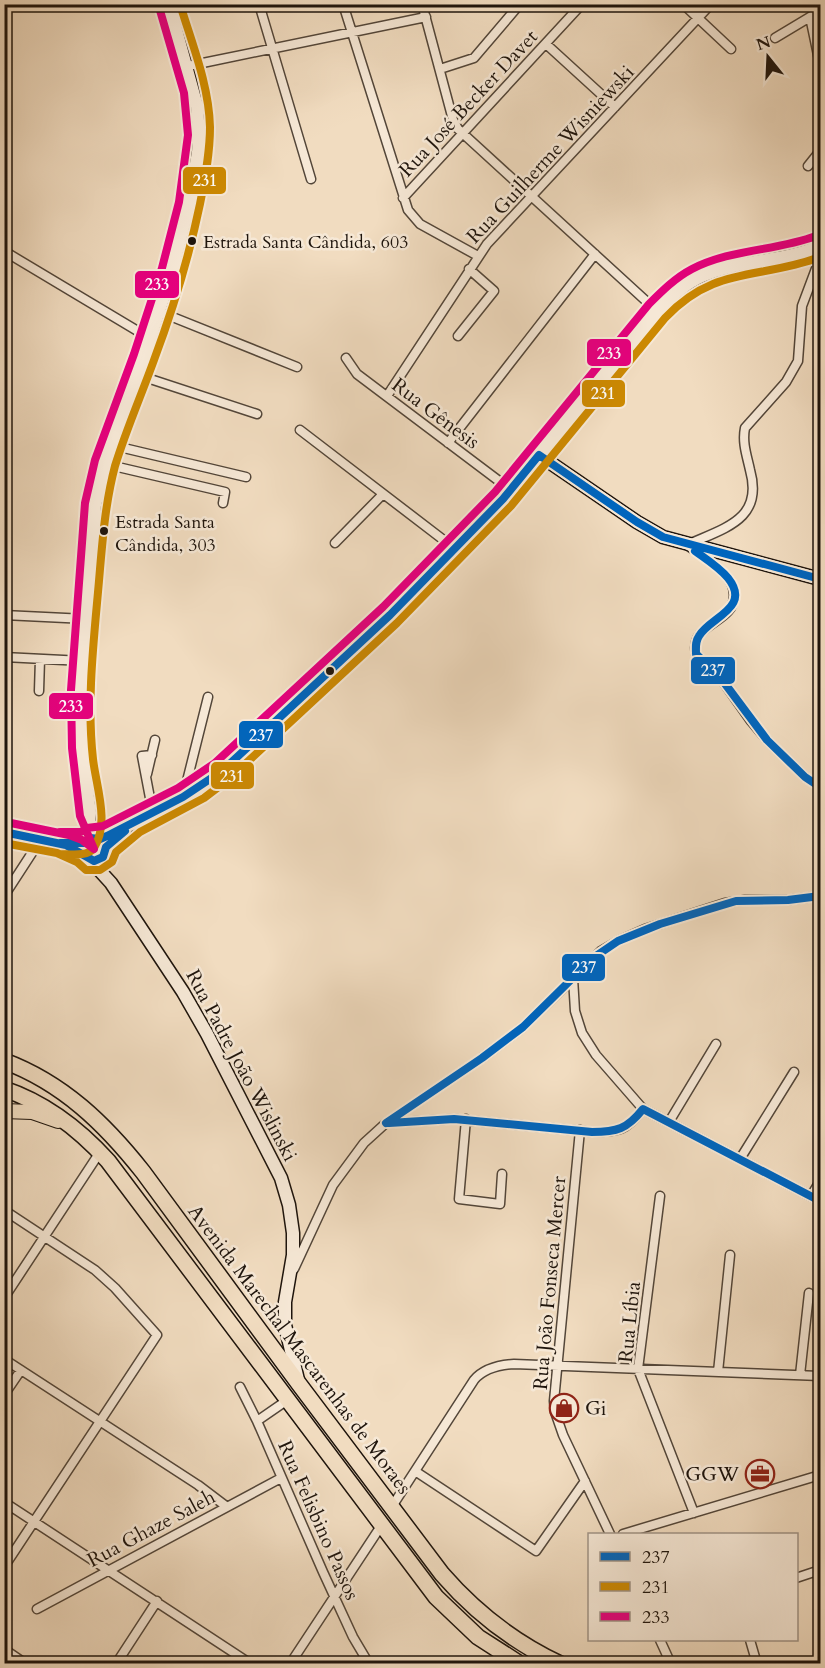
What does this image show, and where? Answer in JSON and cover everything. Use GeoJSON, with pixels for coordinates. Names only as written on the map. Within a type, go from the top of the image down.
{"type":"FeatureCollection","features":[{"type":"Feature","properties":{"kind":"highway","name":"Avenida Marechal Mascarenhas de Moraes"},"geometry":{"type":"LineString","coordinates":[[4,1061],[62,1090],[108,1131],[143,1172],[427,1556],[466,1600],[495,1625],[527,1647],[560,1664]]}},
{"type":"Feature","properties":{"kind":"highway"},"geometry":{"type":"LineString","coordinates":[[4,1071],[5,1092]]}},
{"type":"Feature","properties":{"kind":"highway","name":"Avenida Marechal Mascarenhas de Moraes"},"geometry":{"type":"LineString","coordinates":[[5,1092],[44,1107],[77,1130],[100,1152],[436,1598],[461,1623],[520,1664]]}},
{"type":"Feature","properties":{"kind":"highway"},"geometry":{"type":"LineString","coordinates":[[232,1328],[247,1321],[256,1326]]}},
{"type":"Feature","properties":{"kind":"highway"},"geometry":{"type":"LineString","coordinates":[[299,1384],[309,1430]]}},
{"type":"Feature","properties":{"kind":"highway"},"geometry":{"type":"LineString","coordinates":[[381,1526],[388,1504]]}},
{"type":"Feature","properties":{"kind":"highway"},"geometry":{"type":"LineString","coordinates":[[409,1563],[427,1556]]}},
{"type":"Feature","properties":{"kind":"main road"},"geometry":{"type":"LineString","coordinates":[[86,849],[90,813],[82,748],[83,661],[93,520],[98,490],[111,445],[160,312],[184,226],[198,152],[197,106],[188,66],[169,4]]}},
{"type":"Feature","properties":{"kind":"main road"},"geometry":{"type":"LineString","coordinates":[[86,849],[97,860],[104,847],[134,824],[183,797],[228,767],[390,615],[511,490],[657,311],[679,290],[702,276],[820,246]]}},
{"type":"Feature","properties":{"kind":"main road"},"geometry":{"type":"LineString","coordinates":[[540,454],[650,531],[687,545],[820,579]]}},
{"type":"Feature","properties":{"kind":"main road","name":"Rua Padre João Wislinski"},"geometry":{"type":"LineString","coordinates":[[90,813],[104,847],[105,864],[111,883]]}},
{"type":"Feature","properties":{"kind":"main road","name":"Rua Padre João Wislinski"},"geometry":{"type":"LineString","coordinates":[[4,832],[86,849],[111,883],[195,1012],[281,1178],[292,1220],[292,1256],[284,1313],[292,1349]]}},
{"type":"Feature","properties":{"kind":"main road"},"geometry":{"type":"LineString","coordinates":[[86,849],[94,838],[104,847]]}},
{"type":"Feature","properties":{"kind":"main road"},"geometry":{"type":"LineString","coordinates":[[4,1111],[43,1115],[77,1130]]}},
{"type":"Feature","properties":{"kind":"main road"},"geometry":{"type":"LineString","coordinates":[[292,1349],[299,1384]]}},
{"type":"Feature","properties":{"kind":"main road"},"geometry":{"type":"LineString","coordinates":[[292,1349],[304,1370],[312,1401]]}},
{"type":"Feature","properties":{"kind":"street"},"geometry":{"type":"LineString","coordinates":[[259,4],[311,179]]}},
{"type":"Feature","properties":{"kind":"street"},"geometry":{"type":"LineString","coordinates":[[343,4],[403,198],[411,216],[420,224],[478,256]]}},
{"type":"Feature","properties":{"kind":"street"},"geometry":{"type":"LineString","coordinates":[[422,4],[453,120],[462,134],[657,311]]}},
{"type":"Feature","properties":{"kind":"street"},"geometry":{"type":"LineString","coordinates":[[440,69],[474,58],[520,4]]}},
{"type":"Feature","properties":{"kind":"street","name":"Rua José Becker Davet"},"geometry":{"type":"LineString","coordinates":[[403,198],[582,4]]}},
{"type":"Feature","properties":{"kind":"street"},"geometry":{"type":"LineString","coordinates":[[683,4],[731,49]]}},
{"type":"Feature","properties":{"kind":"street","name":"Rua Guilherme Wisniewski"},"geometry":{"type":"LineString","coordinates":[[387,396],[478,256],[531,196],[711,4]]}},
{"type":"Feature","properties":{"kind":"street"},"geometry":{"type":"LineString","coordinates":[[775,38],[820,11]]}},
{"type":"Feature","properties":{"kind":"street"},"geometry":{"type":"LineString","coordinates":[[188,66],[426,16]]}},
{"type":"Feature","properties":{"kind":"street"},"geometry":{"type":"LineString","coordinates":[[810,17],[820,65]]}},
{"type":"Feature","properties":{"kind":"street"},"geometry":{"type":"LineString","coordinates":[[546,44],[615,107]]}},
{"type":"Feature","properties":{"kind":"street"},"geometry":{"type":"LineString","coordinates":[[808,166],[820,150]]}},
{"type":"Feature","properties":{"kind":"street"},"geometry":{"type":"LineString","coordinates":[[4,250],[151,339]]}},
{"type":"Feature","properties":{"kind":"street"},"geometry":{"type":"LineString","coordinates":[[448,442],[595,254]]}},
{"type":"Feature","properties":{"kind":"street"},"geometry":{"type":"LineString","coordinates":[[820,258],[817,276],[802,306],[800,349],[793,371],[745,428],[745,449],[754,486],[752,504],[735,522],[687,545],[727,577],[734,593],[734,602],[730,610],[698,635],[695,642],[696,654],[720,677],[767,740],[805,777],[820,787]]}},
{"type":"Feature","properties":{"kind":"street"},"geometry":{"type":"LineString","coordinates":[[458,336],[494,291],[469,269]]}},
{"type":"Feature","properties":{"kind":"street"},"geometry":{"type":"LineString","coordinates":[[160,312],[297,368]]}},
{"type":"Feature","properties":{"kind":"street","name":"Rua Gênesis"},"geometry":{"type":"LineString","coordinates":[[346,358],[357,374],[511,490]]}},
{"type":"Feature","properties":{"kind":"street"},"geometry":{"type":"LineString","coordinates":[[138,375],[258,414]]}},
{"type":"Feature","properties":{"kind":"street"},"geometry":{"type":"LineString","coordinates":[[300,430],[454,548]]}},
{"type":"Feature","properties":{"kind":"street"},"geometry":{"type":"LineString","coordinates":[[111,445],[246,477]]}},
{"type":"Feature","properties":{"kind":"street"},"geometry":{"type":"LineString","coordinates":[[105,464],[225,492],[223,503]]}},
{"type":"Feature","properties":{"kind":"street"},"geometry":{"type":"LineString","coordinates":[[335,543],[383,494]]}},
{"type":"Feature","properties":{"kind":"street"},"geometry":{"type":"LineString","coordinates":[[4,615],[86,619]]}},
{"type":"Feature","properties":{"kind":"street"},"geometry":{"type":"LineString","coordinates":[[4,657],[83,661]]}},
{"type":"Feature","properties":{"kind":"street"},"geometry":{"type":"LineString","coordinates":[[39,691],[40,659]]}},
{"type":"Feature","properties":{"kind":"street"},"geometry":{"type":"LineString","coordinates":[[183,797],[208,697]]}},
{"type":"Feature","properties":{"kind":"street"},"geometry":{"type":"LineString","coordinates":[[155,740],[152,755],[142,756],[150,798],[157,811]]}},
{"type":"Feature","properties":{"kind":"street"},"geometry":{"type":"LineString","coordinates":[[4,896],[41,839]]}},
{"type":"Feature","properties":{"kind":"street"},"geometry":{"type":"LineString","coordinates":[[289,1281],[325,1201],[343,1169],[364,1143],[386,1124],[504,1042],[608,946],[660,924],[736,901],[788,900],[820,896]]}},
{"type":"Feature","properties":{"kind":"street"},"geometry":{"type":"LineString","coordinates":[[573,978],[575,1011],[582,1033],[596,1055],[643,1108],[820,1201]]}},
{"type":"Feature","properties":{"kind":"street"},"geometry":{"type":"LineString","coordinates":[[669,1122],[716,1044]]}},
{"type":"Feature","properties":{"kind":"street"},"geometry":{"type":"LineString","coordinates":[[740,1159],[794,1072]]}},
{"type":"Feature","properties":{"kind":"street"},"geometry":{"type":"LineString","coordinates":[[386,1124],[435,1119],[466,1119],[580,1130],[619,1131],[630,1125],[643,1108]]}},
{"type":"Feature","properties":{"kind":"street"},"geometry":{"type":"LineString","coordinates":[[466,1119],[459,1199],[500,1204],[502,1174]]}},
{"type":"Feature","properties":{"kind":"street","name":"Rua João Fonseca Mercer"},"geometry":{"type":"LineString","coordinates":[[580,1130],[556,1366],[555,1412],[563,1435],[610,1533]]}},
{"type":"Feature","properties":{"kind":"street"},"geometry":{"type":"LineString","coordinates":[[4,1298],[100,1152]]}},
{"type":"Feature","properties":{"kind":"street"},"geometry":{"type":"LineString","coordinates":[[811,1196],[820,1181]]}},
{"type":"Feature","properties":{"kind":"street","name":"Rua Líbia"},"geometry":{"type":"LineString","coordinates":[[660,1196],[638,1369],[694,1513]]}},
{"type":"Feature","properties":{"kind":"street"},"geometry":{"type":"LineString","coordinates":[[4,1210],[105,1279],[157,1335],[4,1567]]}},
{"type":"Feature","properties":{"kind":"street"},"geometry":{"type":"LineString","coordinates":[[718,1372],[730,1255]]}},
{"type":"Feature","properties":{"kind":"street"},"geometry":{"type":"LineString","coordinates":[[800,1375],[809,1293]]}},
{"type":"Feature","properties":{"kind":"street"},"geometry":{"type":"LineString","coordinates":[[4,1359],[227,1507]]}},
{"type":"Feature","properties":{"kind":"street"},"geometry":{"type":"LineString","coordinates":[[388,1504],[415,1471],[474,1380],[485,1370],[506,1365],[820,1376]]}},
{"type":"Feature","properties":{"kind":"street"},"geometry":{"type":"LineString","coordinates":[[4,1395],[21,1370]]}},
{"type":"Feature","properties":{"kind":"street","name":"Rua Felisbino Passos"},"geometry":{"type":"LineString","coordinates":[[240,1388],[354,1638],[369,1664]]}},
{"type":"Feature","properties":{"kind":"street"},"geometry":{"type":"LineString","coordinates":[[257,1421],[286,1401]]}},
{"type":"Feature","properties":{"kind":"street"},"geometry":{"type":"LineString","coordinates":[[415,1471],[536,1551],[585,1481]]}},
{"type":"Feature","properties":{"kind":"street"},"geometry":{"type":"LineString","coordinates":[[626,1533],[820,1475]]}},
{"type":"Feature","properties":{"kind":"street","name":"Rua Ghaze Saleh"},"geometry":{"type":"LineString","coordinates":[[37,1609],[281,1478]]}},
{"type":"Feature","properties":{"kind":"street"},"geometry":{"type":"LineString","coordinates":[[4,1502],[251,1664]]}},
{"type":"Feature","properties":{"kind":"street"},"geometry":{"type":"LineString","coordinates":[[290,1664],[381,1526]]}},
{"type":"Feature","properties":{"kind":"street"},"geometry":{"type":"LineString","coordinates":[[798,1577],[820,1570]]}},
{"type":"Feature","properties":{"kind":"street"},"geometry":{"type":"LineString","coordinates":[[116,1664],[157,1601]]}},
{"type":"Feature","properties":{"kind":"street"},"geometry":{"type":"LineString","coordinates":[[660,1641],[671,1664]]}},
{"type":"Feature","properties":{"kind":"street"},"geometry":{"type":"LineString","coordinates":[[750,1641],[758,1664]]}},
{"type":"Feature","properties":{"kind":"street"},"geometry":{"type":"LineString","coordinates":[[4,1649],[26,1664]]}},
{"type":"Feature","properties":{"kind":"shaded area"},"geometry":{"type":"Polygon","coordinates":[[[217,767],[210,775],[192,785],[193,774],[217,767]]]}},
{"type":"Feature","properties":{"kind":"transit line","name":"231"},"geometry":{"type":"LineString","coordinates":[[60,854],[88,853],[94,848],[99,838],[102,816],[93,759],[90,712],[94,640],[107,504],[119,453],[180,283],[196,224],[207,166],[210,127],[207,96],[180,4]]}},
{"type":"Feature","properties":{"kind":"transit line","name":"233"},"geometry":{"type":"LineString","coordinates":[[6,822],[69,835],[82,840],[94,849],[80,816],[72,748],[71,690],[85,503],[95,460],[134,354],[162,268],[179,202],[188,135],[184,93],[159,7]]}},
{"type":"Feature","properties":{"kind":"transit line","name":"233"},"geometry":{"type":"LineString","coordinates":[[60,832],[81,832],[87,828],[103,826],[178,788],[215,763],[383,607],[495,492],[649,304],[674,281],[707,262],[816,236]]}},
{"type":"Feature","properties":{"kind":"transit line","name":"231"},"geometry":{"type":"LineString","coordinates":[[4,843],[57,853],[77,862],[86,870],[100,870],[112,862],[116,852],[140,832],[204,798],[229,779],[397,623],[511,506],[665,318],[684,301],[720,281],[820,257]]}},
{"type":"Feature","properties":{"kind":"transit line","name":"237"},"geometry":{"type":"LineString","coordinates":[[60,843],[85,843],[90,838],[100,839],[107,836],[183,797],[222,771],[390,615],[503,499],[539,455],[637,522],[663,537],[820,579]]}},
{"type":"Feature","properties":{"kind":"transit line","name":"237"},"geometry":{"type":"LineString","coordinates":[[695,551],[728,578],[734,588],[735,597],[727,611],[704,629],[699,636],[696,642],[696,654],[720,677],[767,740],[805,777],[820,787]]}},
{"type":"Feature","properties":{"kind":"transit line","name":"237"},"geometry":{"type":"LineString","coordinates":[[4,832],[66,845],[94,861],[103,857],[106,847],[125,831]]}},
{"type":"Feature","properties":{"kind":"transit line","name":"237"},"geometry":{"type":"LineString","coordinates":[[386,1123],[482,1058],[523,1027],[593,958],[618,941],[660,924],[736,901],[788,900],[820,896]]}},
{"type":"Feature","properties":{"kind":"transit line","name":"237"},"geometry":{"type":"LineString","coordinates":[[389,1123],[454,1119],[601,1132],[621,1128],[632,1121],[643,1109],[820,1201]]}},
{"type":"Feature","properties":{"kind":"place","name":"Estrada Santa Cândida, 603"},"geometry":{"type":"Point","coordinates":[192,241]}},
{"type":"Feature","properties":{"kind":"place","name":"Estrada Santa Cândida, 303"},"geometry":{"type":"Point","coordinates":[104,531]}},
{"type":"Feature","properties":{"kind":"place","name":"Gi"},"geometry":{"type":"Point","coordinates":[564,1408]}},
{"type":"Feature","properties":{"kind":"place","name":"GGW"},"geometry":{"type":"Point","coordinates":[760,1474]}}]}
